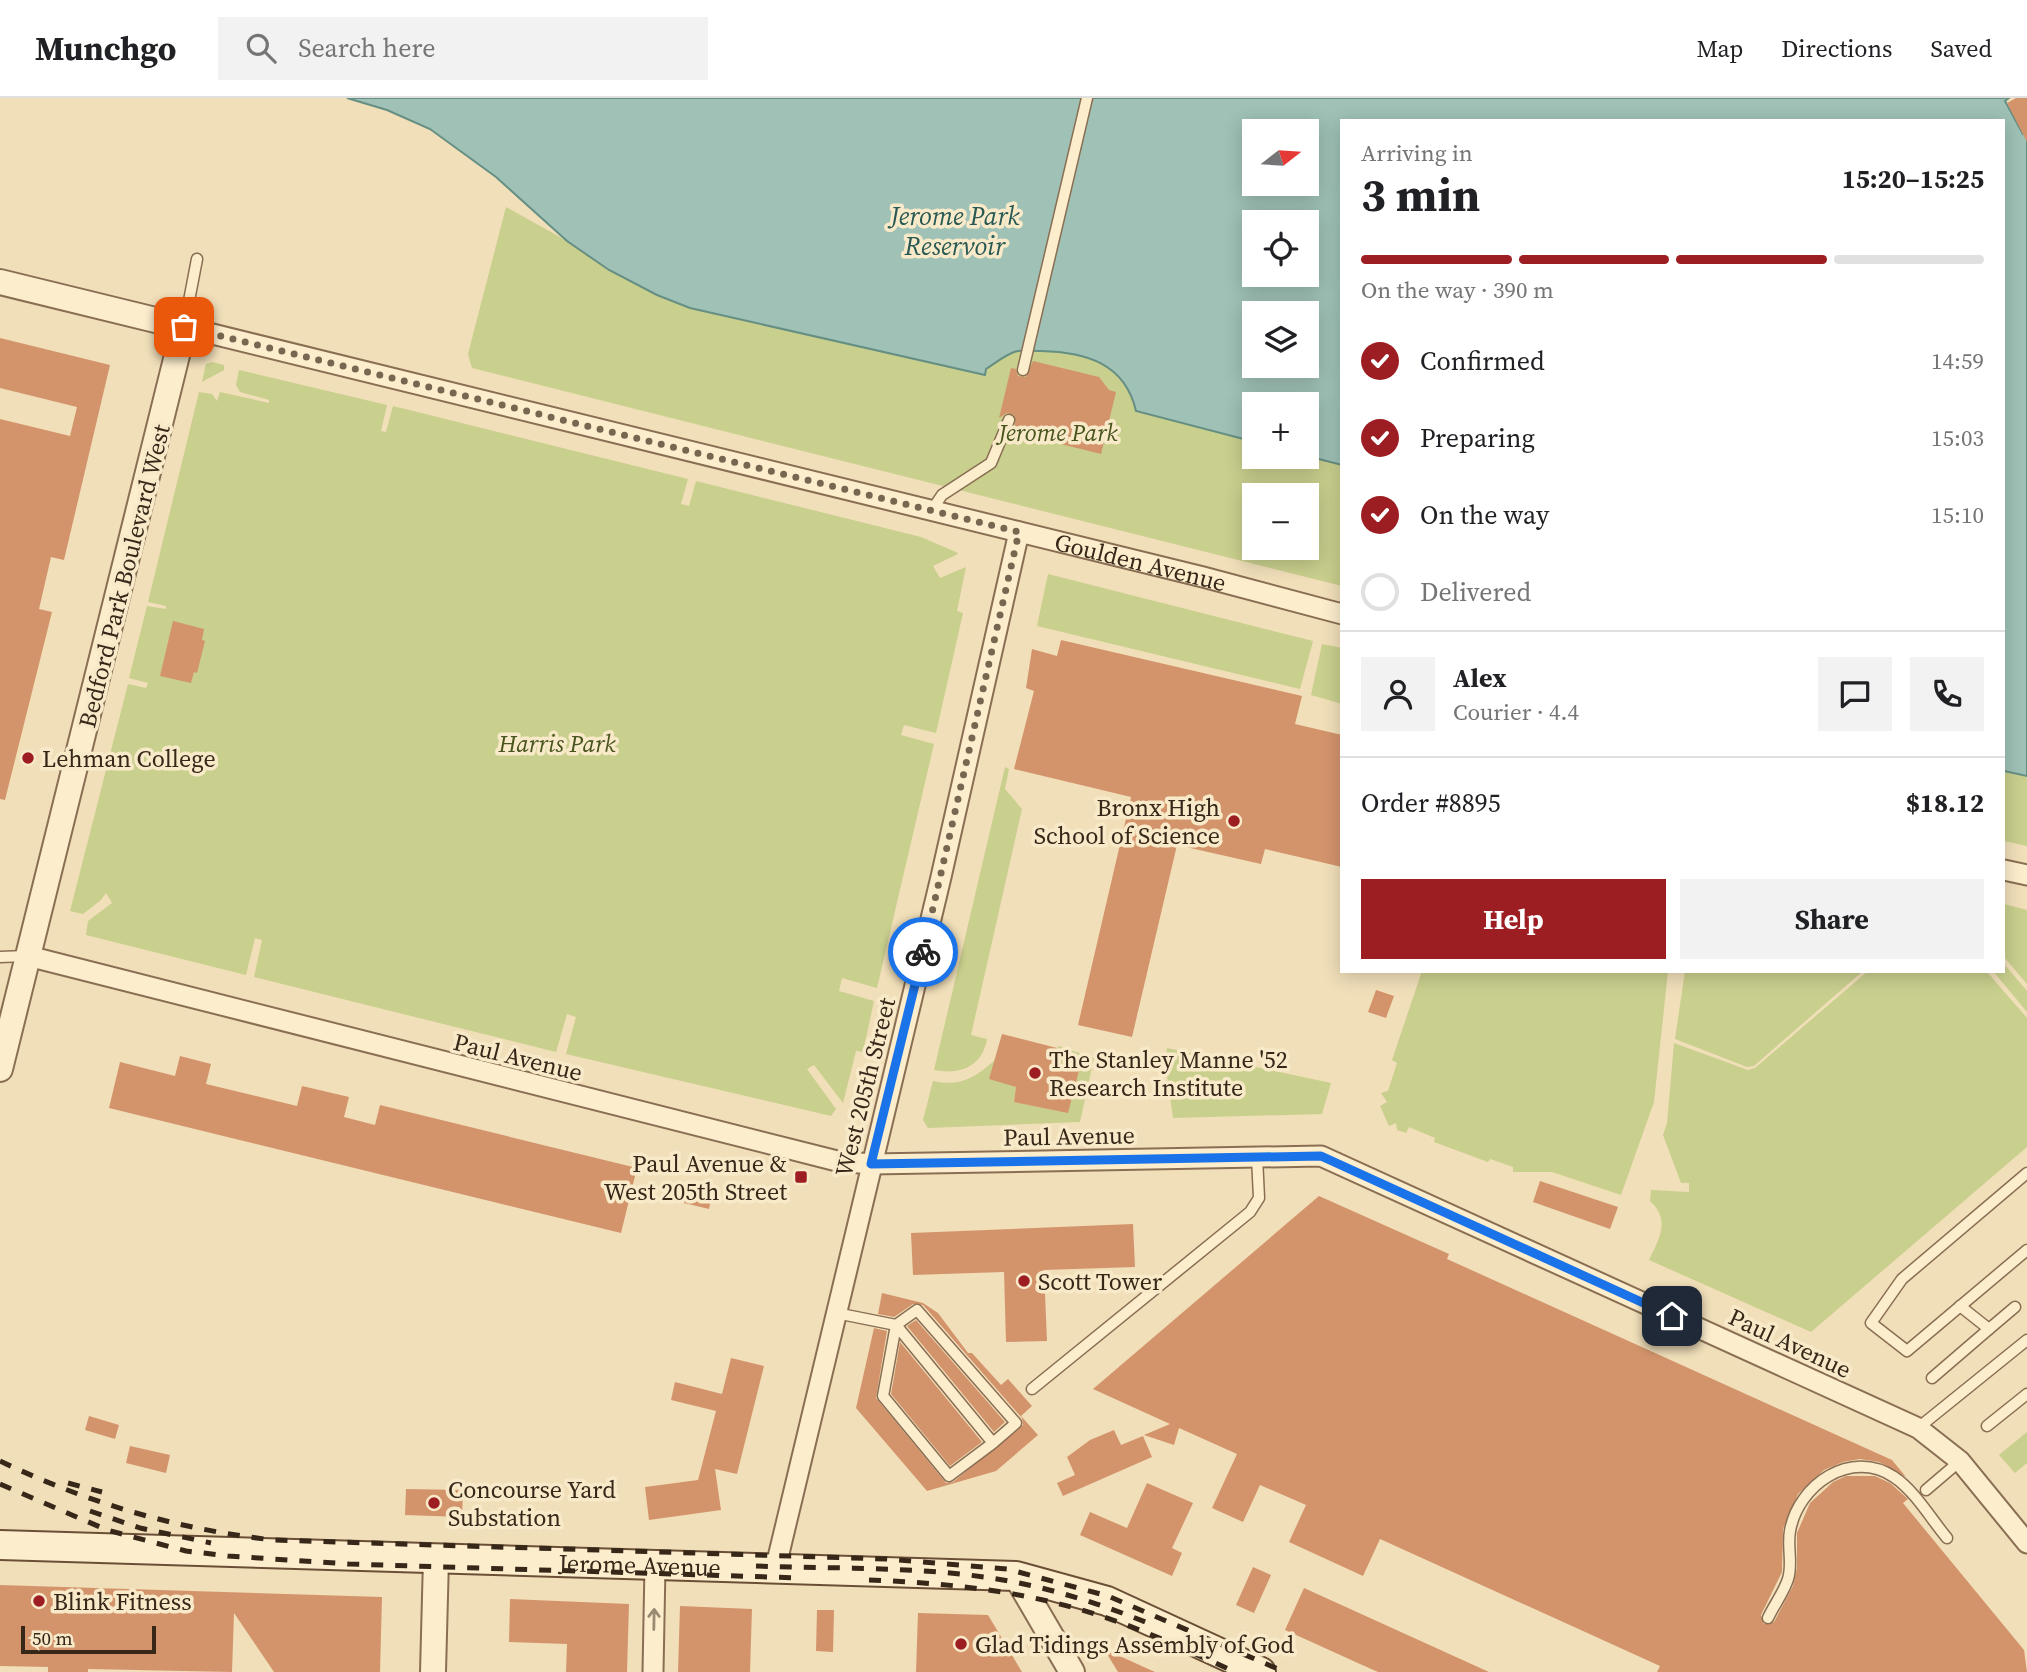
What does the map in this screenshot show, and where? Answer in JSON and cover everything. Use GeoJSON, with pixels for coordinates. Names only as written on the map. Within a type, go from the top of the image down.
{"type":"FeatureCollection","features":[{"type":"Feature","properties":{"kind":"main road","name":"Jerome Avenue"},"geometry":{"type":"LineString","coordinates":[[0,1545],[1016,1576],[1107,1601],[1261,1672]]}},
{"type":"Feature","properties":{"kind":"street","name":"Goulden Avenue"},"geometry":{"type":"LineString","coordinates":[[0,282],[932,510],[1340,613]]}},
{"type":"Feature","properties":{"kind":"street","name":"Bedford Park Boulevard West"},"geometry":{"type":"LineString","coordinates":[[0,1069],[184,327]]}},
{"type":"Feature","properties":{"kind":"street","name":"West 205th Street"},"geometry":{"type":"LineString","coordinates":[[775,1570],[941,877],[1019,532]]}},
{"type":"Feature","properties":{"kind":"street"},"geometry":{"type":"LineString","coordinates":[[2005,870],[2027,875]]}},
{"type":"Feature","properties":{"kind":"street","name":"Paul Avenue"},"geometry":{"type":"LineString","coordinates":[[28,956],[814,1156],[871,1164],[1321,1156],[1918,1429],[1960,1461],[2027,1544]]}},
{"type":"Feature","properties":{"kind":"street"},"geometry":{"type":"LineString","coordinates":[[433,1672],[436,1559]]}},
{"type":"Feature","properties":{"kind":"street"},"geometry":{"type":"LineString","coordinates":[[653,1672],[655,1566]]}},
{"type":"Feature","properties":{"kind":"street"},"geometry":{"type":"LineString","coordinates":[[1016,1576],[1072,1672]]}},
{"type":"Feature","properties":{"kind":"lane"},"geometry":{"type":"LineString","coordinates":[[1023,370],[1087,98]]}},
{"type":"Feature","properties":{"kind":"lane"},"geometry":{"type":"LineString","coordinates":[[184,327],[197,259]]}},
{"type":"Feature","properties":{"kind":"lane"},"geometry":{"type":"LineString","coordinates":[[932,510],[942,495],[991,463],[1009,420]]}},
{"type":"Feature","properties":{"kind":"lane"},"geometry":{"type":"LineString","coordinates":[[0,957],[28,956]]}},
{"type":"Feature","properties":{"kind":"lane"},"geometry":{"type":"LineString","coordinates":[[1032,1389],[1250,1212],[1259,1198],[1256,1157]]}},
{"type":"Feature","properties":{"kind":"lane"},"geometry":{"type":"LineString","coordinates":[[2027,1173],[1902,1279],[1871,1323],[1907,1351],[2027,1250]]}},
{"type":"Feature","properties":{"kind":"lane"},"geometry":{"type":"LineString","coordinates":[[1960,1306],[1989,1329]]}},
{"type":"Feature","properties":{"kind":"lane"},"geometry":{"type":"LineString","coordinates":[[1932,1378],[2015,1307]]}},
{"type":"Feature","properties":{"kind":"lane"},"geometry":{"type":"LineString","coordinates":[[917,1310],[1016,1423],[949,1476],[883,1396],[896,1325],[917,1310]]}},
{"type":"Feature","properties":{"kind":"lane"},"geometry":{"type":"LineString","coordinates":[[835,1313],[896,1325],[993,1443]]}},
{"type":"Feature","properties":{"kind":"lane"},"geometry":{"type":"LineString","coordinates":[[1918,1429],[2027,1340]]}},
{"type":"Feature","properties":{"kind":"lane"},"geometry":{"type":"LineString","coordinates":[[1987,1426],[2027,1394]]}},
{"type":"Feature","properties":{"kind":"lane"},"geometry":{"type":"LineString","coordinates":[[1926,1490],[1960,1461]]}},
{"type":"Feature","properties":{"kind":"lane"},"geometry":{"type":"LineString","coordinates":[[1768,1618],[1788,1580],[1790,1531],[1802,1498],[1828,1475],[1856,1466],[1878,1469],[1896,1479],[1947,1538]]}},
{"type":"Feature","properties":{"kind":"green space","name":"Jerome Park"},"geometry":{"type":"Polygon","coordinates":[[[506,207],[567,241],[609,270],[690,308],[984,375],[986,369],[996,362],[1020,351],[1072,354],[1101,363],[1113,371],[1131,395],[1136,411],[1242,439],[1242,469],[1319,469],[1319,459],[1340,464],[1340,585],[472,368],[468,354],[506,207]]]}},
{"type":"Feature","properties":{"kind":"green space"},"geometry":{"type":"Polygon","coordinates":[[[212,362],[224,365],[224,370],[202,382],[206,364],[212,362]]]}},
{"type":"Feature","properties":{"kind":"green space","name":"Harris Park"},"geometry":{"type":"Polygon","coordinates":[[[239,370],[387,405],[381,431],[386,432],[393,406],[688,479],[681,504],[689,506],[696,481],[921,537],[958,554],[933,566],[940,578],[966,567],[957,611],[963,613],[936,733],[904,725],[901,735],[934,744],[877,988],[842,978],[839,991],[874,1001],[863,1052],[856,1051],[843,1103],[814,1065],[807,1069],[836,1109],[831,1116],[566,1054],[576,1017],[567,1014],[556,1052],[254,977],[262,940],[255,938],[246,975],[86,935],[88,921],[112,903],[106,893],[83,914],[70,911],[128,684],[146,688],[148,683],[129,678],[147,606],[166,609],[166,606],[148,602],[199,392],[212,394],[217,401],[220,392],[269,403],[269,400],[240,392],[236,385],[239,370]]]}},
{"type":"Feature","properties":{"kind":"green space"},"geometry":{"type":"Polygon","coordinates":[[[1048,574],[1313,641],[1300,689],[1037,626],[1048,574]]]}},
{"type":"Feature","properties":{"kind":"green space"},"geometry":{"type":"Polygon","coordinates":[[[1322,644],[1340,648],[1340,703],[1311,695],[1322,644]]]}},
{"type":"Feature","properties":{"kind":"green space"},"geometry":{"type":"Polygon","coordinates":[[[1005,767],[1009,769],[1005,789],[1022,809],[971,1035],[987,1039],[980,1056],[968,1067],[953,1071],[934,1070],[1005,767]]]}},
{"type":"Feature","properties":{"kind":"green space"},"geometry":{"type":"Polygon","coordinates":[[[2005,771],[2027,776],[2027,846],[2005,841],[2005,771]]]}},
{"type":"Feature","properties":{"kind":"green space"},"geometry":{"type":"Polygon","coordinates":[[[2005,904],[2027,910],[2027,984],[2005,958],[2005,904]]]}},
{"type":"Feature","properties":{"kind":"green space"},"geometry":{"type":"Polygon","coordinates":[[[2005,965],[2027,991],[2027,1012],[1995,973],[2005,973],[2005,965]]]}},
{"type":"Feature","properties":{"kind":"green space"},"geometry":{"type":"Polygon","coordinates":[[[1421,973],[1668,973],[1654,1102],[1621,1195],[1552,1172],[1513,1172],[1513,1167],[1490,1159],[1488,1162],[1434,1142],[1435,1138],[1409,1127],[1406,1133],[1397,1130],[1396,1123],[1389,1126],[1380,1106],[1387,1102],[1381,1093],[1388,1091],[1397,1063],[1392,1060],[1421,973]]]}},
{"type":"Feature","properties":{"kind":"green space"},"geometry":{"type":"Polygon","coordinates":[[[1685,973],[1861,973],[1754,1066],[1747,1067],[1675,1039],[1685,973]]]}},
{"type":"Feature","properties":{"kind":"green space"},"geometry":{"type":"Polygon","coordinates":[[[1866,973],[1988,973],[2027,1018],[2027,1147],[1811,1332],[1649,1260],[1662,1222],[1650,1201],[1651,1190],[1689,1192],[1689,1183],[1681,1183],[1663,1135],[1667,1123],[1674,1043],[1748,1070],[1755,1068],[1866,973]]]}},
{"type":"Feature","properties":{"kind":"green space"},"geometry":{"type":"Polygon","coordinates":[[[1058,1046],[1094,1058],[1080,1122],[928,1128],[923,1120],[933,1081],[959,1082],[981,1072],[995,1060],[1016,1087],[1014,1102],[1068,1112],[1080,1067],[1054,1062],[1058,1046]]]}},
{"type":"Feature","properties":{"kind":"green space"},"geometry":{"type":"Polygon","coordinates":[[[1167,1048],[1331,1083],[1322,1114],[1173,1118],[1165,1062],[1167,1048]]]}},
{"type":"Feature","properties":{"kind":"green space"},"geometry":{"type":"Polygon","coordinates":[[[2027,1432],[2027,1463],[2015,1473],[1999,1455],[2027,1432]]]}},
{"type":"Feature","properties":{"kind":"water","name":"Jerome Park Reservoir"},"geometry":{"type":"Polygon","coordinates":[[[347,98],[2009,98],[2005,101],[2023,134],[2027,133],[2027,776],[2005,771],[2005,119],[1340,119],[1340,464],[1319,459],[1319,392],[1242,392],[1242,439],[1136,411],[1131,395],[1113,371],[1101,363],[1073,354],[1017,351],[986,369],[985,375],[690,308],[657,295],[609,270],[567,241],[496,177],[430,129],[387,110],[347,98]]]}},
{"type":"Feature","properties":{"kind":"building"},"geometry":{"type":"Polygon","coordinates":[[[2016,98],[2027,98],[2027,142],[2007,103],[2016,98]]]}},
{"type":"Feature","properties":{"kind":"building"},"geometry":{"type":"Polygon","coordinates":[[[0,338],[110,365],[64,560],[51,557],[39,609],[52,612],[5,800],[0,799],[0,419],[70,436],[77,407],[0,388],[0,338]]]}},
{"type":"Feature","properties":{"kind":"building"},"geometry":{"type":"Polygon","coordinates":[[[1033,361],[1099,377],[1109,390],[1116,392],[1101,454],[1016,433],[1014,415],[1007,413],[999,418],[1011,368],[1016,369],[1018,376],[1026,377],[1033,361]]]}},
{"type":"Feature","properties":{"kind":"building"},"geometry":{"type":"Polygon","coordinates":[[[173,621],[204,629],[202,640],[205,641],[197,673],[194,672],[191,683],[160,676],[173,621]]]}},
{"type":"Feature","properties":{"kind":"building","name":"Bronx High School of Science"},"geometry":{"type":"Polygon","coordinates":[[[1061,640],[1302,696],[1295,724],[1340,735],[1340,867],[1265,849],[1261,864],[1177,845],[1132,1037],[1078,1025],[1131,797],[1014,769],[1034,691],[1026,688],[1032,649],[1057,656],[1061,640]]]}},
{"type":"Feature","properties":{"kind":"building"},"geometry":{"type":"Polygon","coordinates":[[[1376,990],[1394,996],[1386,1018],[1368,1012],[1376,990]]]}},
{"type":"Feature","properties":{"kind":"building","name":"The Stanley Manne '52 Research Institute"},"geometry":{"type":"Polygon","coordinates":[[[1002,1034],[1057,1048],[1054,1062],[1080,1067],[1068,1113],[1014,1102],[1016,1087],[989,1079],[1002,1034]]]}},
{"type":"Feature","properties":{"kind":"building"},"geometry":{"type":"Polygon","coordinates":[[[180,1056],[211,1064],[206,1084],[297,1106],[302,1086],[349,1097],[344,1117],[375,1125],[380,1105],[637,1168],[621,1233],[109,1108],[120,1062],[175,1076],[180,1056]]]}},
{"type":"Feature","properties":{"kind":"building"},"geometry":{"type":"Polygon","coordinates":[[[1540,1181],[1618,1207],[1610,1229],[1533,1202],[1540,1181]]]}},
{"type":"Feature","properties":{"kind":"building"},"geometry":{"type":"Polygon","coordinates":[[[689,1184],[713,1190],[709,1209],[684,1203],[689,1184]]]}},
{"type":"Feature","properties":{"kind":"building"},"geometry":{"type":"Polygon","coordinates":[[[1319,1196],[1449,1254],[1447,1259],[1892,1460],[1906,1477],[1879,1462],[1860,1459],[1824,1470],[1798,1494],[1783,1529],[1782,1572],[1761,1615],[1764,1624],[1774,1622],[1793,1586],[1797,1568],[1797,1533],[1810,1503],[1833,1482],[1846,1476],[1875,1476],[1890,1483],[1908,1499],[1903,1503],[2024,1650],[2027,1672],[1657,1672],[1660,1666],[1380,1539],[1363,1576],[1289,1542],[1306,1505],[1260,1485],[1243,1522],[1212,1508],[1237,1454],[1179,1428],[1174,1445],[1144,1435],[1170,1424],[1093,1389],[1319,1196]]]}},
{"type":"Feature","properties":{"kind":"building","name":"Scott Tower"},"geometry":{"type":"Polygon","coordinates":[[[1133,1224],[1135,1267],[1044,1270],[1047,1341],[1006,1342],[1004,1272],[913,1275],[911,1233],[1133,1224]]]}},
{"type":"Feature","properties":{"kind":"building"},"geometry":{"type":"Polygon","coordinates":[[[882,1293],[923,1303],[938,1313],[968,1353],[972,1353],[1001,1385],[1008,1379],[1032,1406],[1021,1416],[1038,1435],[996,1471],[927,1491],[856,1408],[874,1328],[887,1331],[876,1398],[946,1483],[953,1482],[1023,1425],[1022,1418],[923,1305],[913,1304],[894,1317],[878,1314],[882,1293]]]}},
{"type":"Feature","properties":{"kind":"building"},"geometry":{"type":"Polygon","coordinates":[[[916,1320],[1005,1422],[994,1432],[907,1326],[916,1320]]]}},
{"type":"Feature","properties":{"kind":"building"},"geometry":{"type":"Polygon","coordinates":[[[900,1342],[982,1442],[950,1466],[891,1394],[900,1342]]]}},
{"type":"Feature","properties":{"kind":"building"},"geometry":{"type":"Polygon","coordinates":[[[731,1358],[764,1366],[737,1474],[715,1469],[721,1510],[649,1520],[645,1487],[698,1480],[716,1411],[671,1400],[675,1382],[722,1394],[731,1358]]]}},
{"type":"Feature","properties":{"kind":"building"},"geometry":{"type":"Polygon","coordinates":[[[89,1416],[119,1425],[115,1439],[85,1430],[89,1416]]]}},
{"type":"Feature","properties":{"kind":"building"},"geometry":{"type":"Polygon","coordinates":[[[1114,1430],[1121,1445],[1143,1436],[1152,1457],[1063,1496],[1057,1483],[1075,1475],[1067,1457],[1090,1440],[1114,1430]]]}},
{"type":"Feature","properties":{"kind":"building"},"geometry":{"type":"Polygon","coordinates":[[[130,1446],[170,1455],[166,1473],[126,1463],[130,1446]]]}},
{"type":"Feature","properties":{"kind":"building"},"geometry":{"type":"Polygon","coordinates":[[[1147,1483],[1193,1503],[1172,1548],[1182,1553],[1172,1576],[1080,1535],[1090,1512],[1127,1528],[1147,1483]]]}},
{"type":"Feature","properties":{"kind":"building","name":"Concourse Yard Substation"},"geometry":{"type":"Polygon","coordinates":[[[406,1489],[463,1490],[462,1517],[405,1515],[406,1489]]]}},
{"type":"Feature","properties":{"kind":"building"},"geometry":{"type":"Polygon","coordinates":[[[1253,1567],[1271,1575],[1254,1613],[1236,1605],[1253,1567]]]}},
{"type":"Feature","properties":{"kind":"building"},"geometry":{"type":"Polygon","coordinates":[[[0,1585],[382,1597],[380,1672],[274,1672],[234,1613],[232,1672],[88,1669],[88,1672],[48,1672],[48,1667],[0,1666],[0,1585]]]}},
{"type":"Feature","properties":{"kind":"building"},"geometry":{"type":"Polygon","coordinates":[[[1304,1588],[1489,1672],[1378,1672],[1285,1630],[1304,1588]]]}},
{"type":"Feature","properties":{"kind":"building"},"geometry":{"type":"Polygon","coordinates":[[[510,1599],[629,1604],[627,1672],[566,1672],[567,1644],[509,1642],[510,1599]]]}},
{"type":"Feature","properties":{"kind":"building"},"geometry":{"type":"Polygon","coordinates":[[[680,1606],[752,1609],[750,1672],[678,1672],[680,1606]]]}},
{"type":"Feature","properties":{"kind":"building"},"geometry":{"type":"Polygon","coordinates":[[[817,1610],[834,1610],[833,1652],[816,1651],[817,1610]]]}},
{"type":"Feature","properties":{"kind":"building","name":"Glad Tidings Assembly of God"},"geometry":{"type":"Polygon","coordinates":[[[918,1613],[988,1615],[1022,1672],[916,1672],[918,1613]]]}},
{"type":"Feature","properties":{"kind":"building"},"geometry":{"type":"Polygon","coordinates":[[[1104,1649],[1155,1672],[1118,1672],[1104,1649]]]}},
{"type":"Feature","properties":{"kind":"railway"},"geometry":{"type":"LineString","coordinates":[[0,1461],[66,1490],[133,1512],[202,1529],[273,1540],[887,1559],[1007,1569],[1108,1596],[1285,1672]]}},
{"type":"Feature","properties":{"kind":"railway"},"geometry":{"type":"LineString","coordinates":[[68,1483],[102,1492]]}},
{"type":"Feature","properties":{"kind":"railway"},"geometry":{"type":"LineString","coordinates":[[0,1484],[107,1530],[186,1551],[228,1556],[349,1564],[802,1578]]}},
{"type":"Feature","properties":{"kind":"railway"},"geometry":{"type":"LineString","coordinates":[[90,1511],[140,1528],[211,1543]]}},
{"type":"Feature","properties":{"kind":"railway"},"geometry":{"type":"LineString","coordinates":[[756,1566],[915,1570],[978,1576],[1062,1593],[1148,1623]]}},
{"type":"Feature","properties":{"kind":"railway"},"geometry":{"type":"LineString","coordinates":[[869,1580],[986,1590],[1073,1607],[1135,1628],[1235,1672]]}},
{"type":"Feature","properties":{"kind":"way so far"},"geometry":{"type":"LineString","coordinates":[[184,327],[1019,532],[923,952]]}},
{"type":"Feature","properties":{"kind":"place","name":"Lehman College"},"geometry":{"type":"Point","coordinates":[28,758]}},
{"type":"Feature","properties":{"kind":"place","name":"Bronx High School of Science"},"geometry":{"type":"Point","coordinates":[1234,821]}},
{"type":"Feature","properties":{"kind":"place","name":"The Stanley Manne '52 Research Institute"},"geometry":{"type":"Point","coordinates":[1035,1073]}},
{"type":"Feature","properties":{"kind":"place","name":"Paul Avenue & West 205th Street"},"geometry":{"type":"Point","coordinates":[801,1177]}},
{"type":"Feature","properties":{"kind":"place","name":"Scott Tower"},"geometry":{"type":"Point","coordinates":[1024,1281]}},
{"type":"Feature","properties":{"kind":"place","name":"Concourse Yard Substation"},"geometry":{"type":"Point","coordinates":[434,1503]}},
{"type":"Feature","properties":{"kind":"place","name":"Blink Fitness"},"geometry":{"type":"Point","coordinates":[39,1601]}},
{"type":"Feature","properties":{"kind":"place","name":"Glad Tidings Assembly of God"},"geometry":{"type":"Point","coordinates":[961,1644]}},
{"type":"Feature","properties":{"kind":"route"},"geometry":{"type":"LineString","coordinates":[[923,952],[871,1164],[1321,1156],[1672,1316]]}}]}
